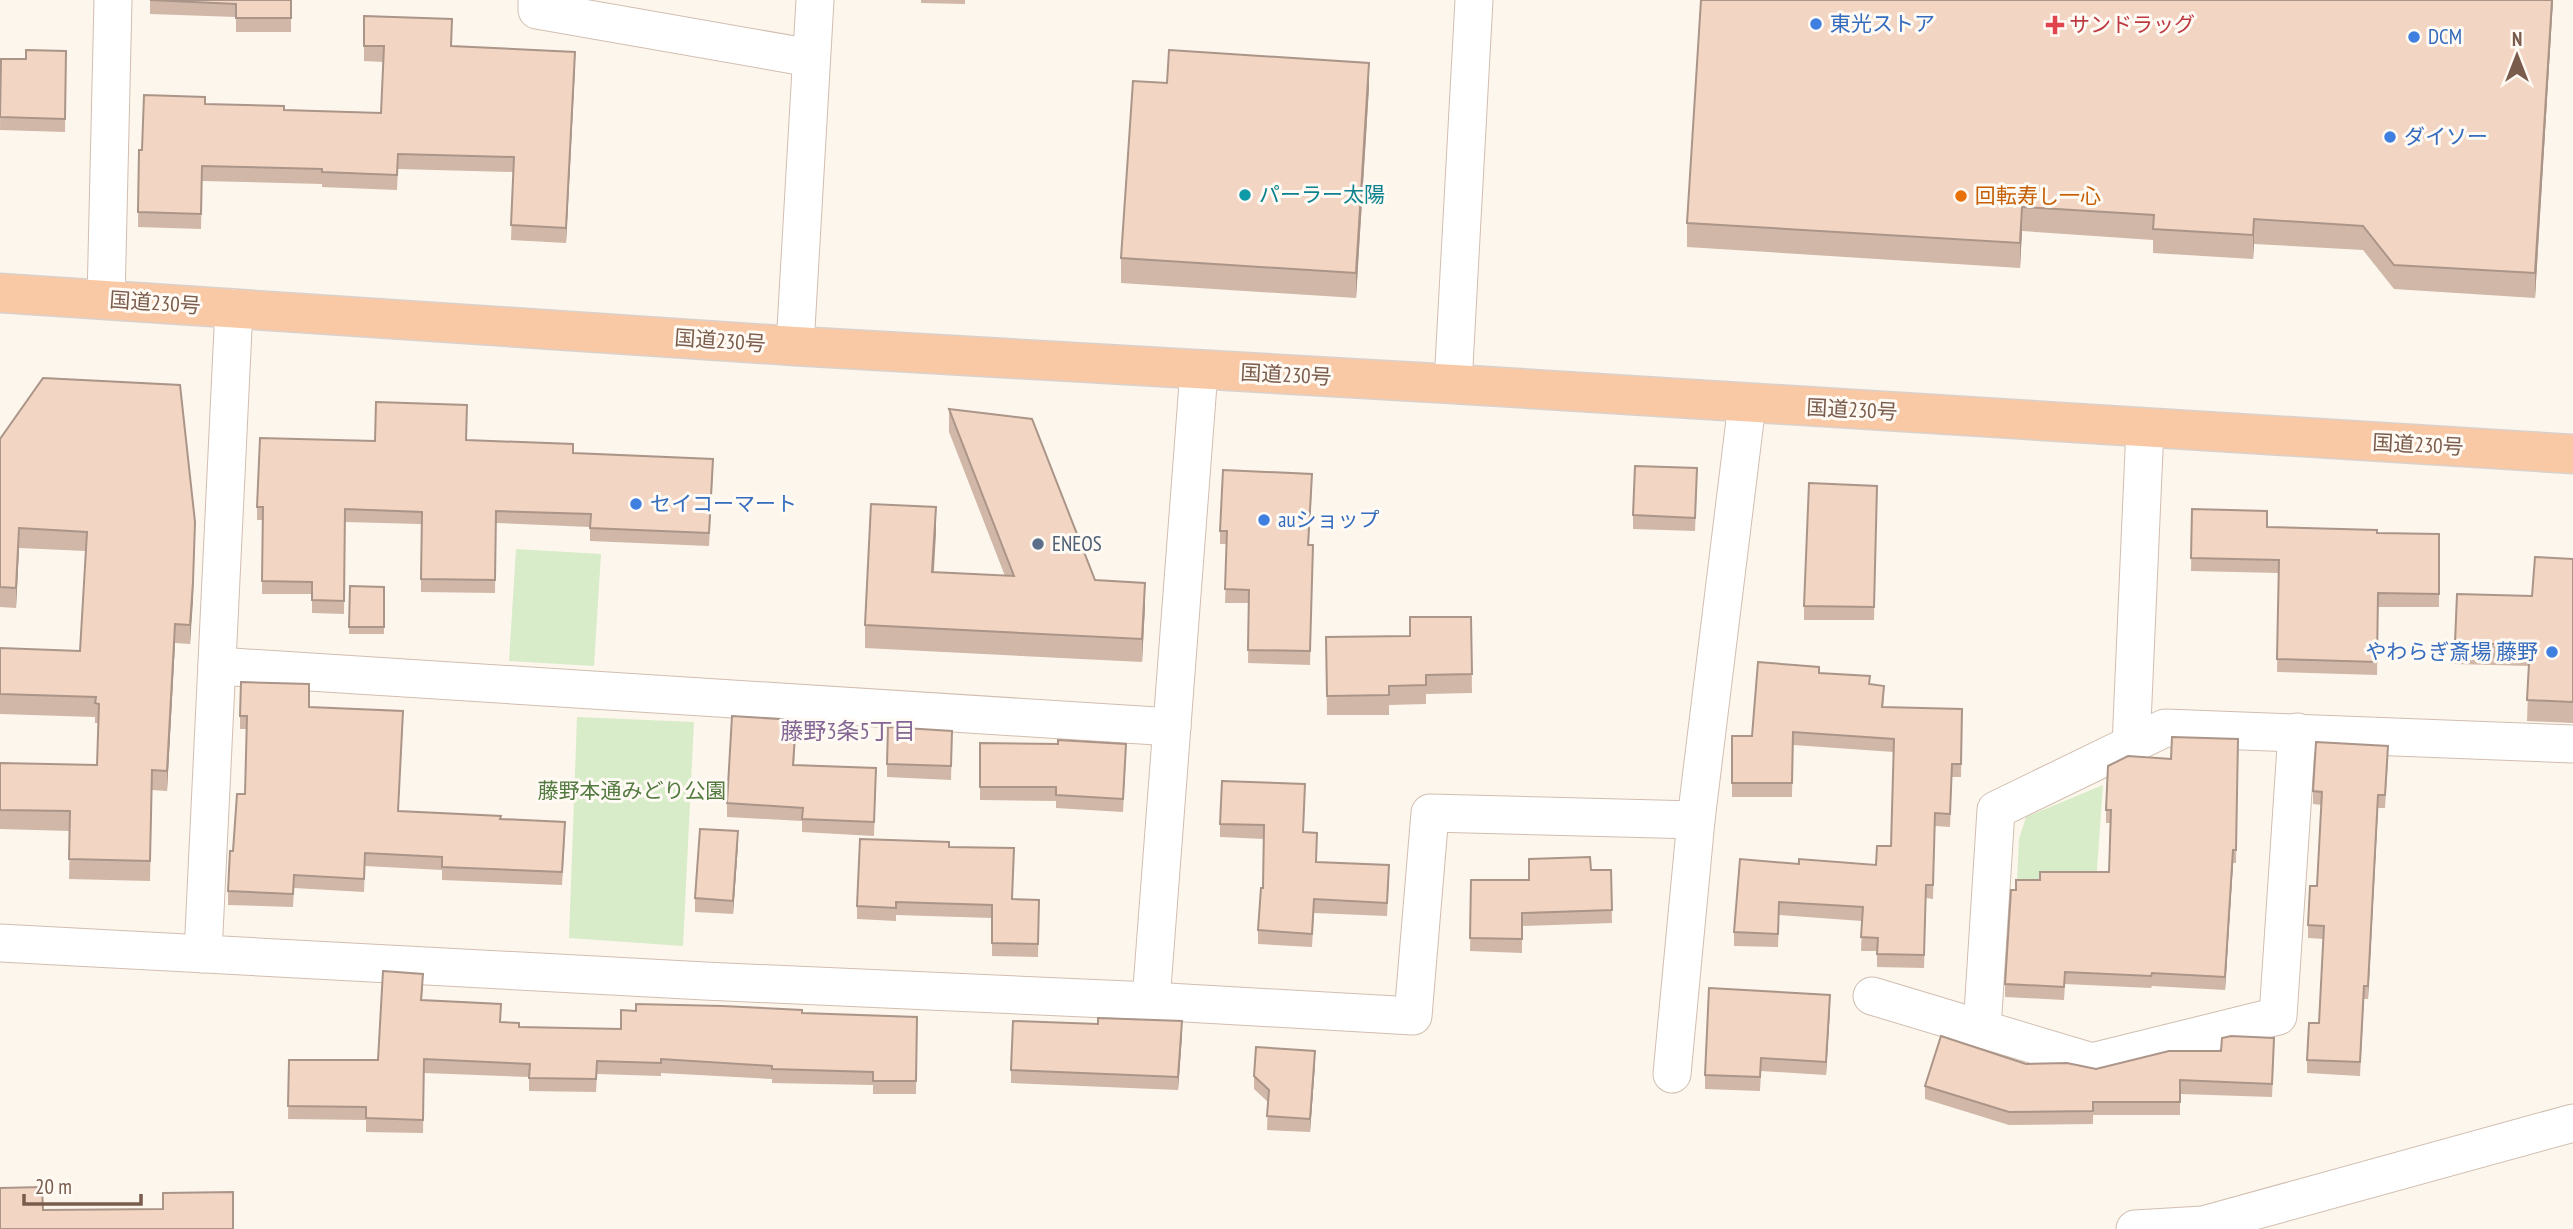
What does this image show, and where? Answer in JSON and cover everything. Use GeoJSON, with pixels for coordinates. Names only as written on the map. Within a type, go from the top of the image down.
{"type":"FeatureCollection","features":[{"type":"Feature","properties":{"kind":"highway","name":"国道230号"},"geometry":{"type":"LineString","coordinates":[[0,293],[795,346],[2573,454]]}},
{"type":"Feature","properties":{"kind":"street"},"geometry":{"type":"LineString","coordinates":[[106,300],[113,0]]}},
{"type":"Feature","properties":{"kind":"street"},"geometry":{"type":"LineString","coordinates":[[537,0],[537,10],[811,58]]}},
{"type":"Feature","properties":{"kind":"street"},"geometry":{"type":"LineString","coordinates":[[795,346],[815,0]]}},
{"type":"Feature","properties":{"kind":"street"},"geometry":{"type":"LineString","coordinates":[[1453,384],[1474,0]]}},
{"type":"Feature","properties":{"kind":"street"},"geometry":{"type":"LineString","coordinates":[[203,954],[234,308]]}},
{"type":"Feature","properties":{"kind":"street"},"geometry":{"type":"LineString","coordinates":[[1151,1001],[1199,371]]}},
{"type":"Feature","properties":{"kind":"street"},"geometry":{"type":"LineString","coordinates":[[1672,1074],[1696,820],[1747,404]]}},
{"type":"Feature","properties":{"kind":"street"},"geometry":{"type":"LineString","coordinates":[[2131,746],[2145,428]]}},
{"type":"Feature","properties":{"kind":"street"},"geometry":{"type":"LineString","coordinates":[[217,666],[1172,727]]}},
{"type":"Feature","properties":{"kind":"street"},"geometry":{"type":"LineString","coordinates":[[1982,1029],[1996,810],[2165,728],[2573,744]]}},
{"type":"Feature","properties":{"kind":"street"},"geometry":{"type":"LineString","coordinates":[[1872,996],[2092,1062],[2278,1016],[2297,732]]}},
{"type":"Feature","properties":{"kind":"street"},"geometry":{"type":"LineString","coordinates":[[0,943],[1413,1016],[1430,813],[1696,820]]}},
{"type":"Feature","properties":{"kind":"street"},"geometry":{"type":"LineString","coordinates":[[2135,1229],[2203,1224],[2573,1124]]}},
{"type":"Feature","properties":{"kind":"green space"},"geometry":{"type":"Polygon","coordinates":[[[516,549],[601,554],[594,666],[509,661],[516,549]]]}},
{"type":"Feature","properties":{"kind":"green space","name":"藤野本通みどり公園"},"geometry":{"type":"Polygon","coordinates":[[[577,717],[694,722],[683,946],[569,938],[577,717]]]}},
{"type":"Feature","properties":{"kind":"green space"},"geometry":{"type":"Polygon","coordinates":[[[2103,785],[2096,884],[2017,879],[2019,839],[2026,817],[2103,785]]]}},
{"type":"Feature","properties":{"kind":"building"},"geometry":{"type":"Polygon","coordinates":[[[150,0],[291,0],[291,18],[236,18],[236,4],[150,0]]]}},
{"type":"Feature","properties":{"kind":"building"},"geometry":{"type":"Polygon","coordinates":[[[1701,0],[2552,0],[2535,273],[2394,265],[2363,226],[2254,219],[2253,235],[2153,229],[2154,215],[2022,207],[2020,243],[1687,223],[1701,0]]]}},
{"type":"Feature","properties":{"kind":"building"},"geometry":{"type":"Polygon","coordinates":[[[364,16],[452,19],[451,46],[575,52],[566,228],[511,225],[514,157],[398,154],[397,175],[322,172],[322,169],[202,166],[201,214],[138,212],[139,150],[142,150],[144,95],[205,97],[205,104],[284,106],[284,110],[381,113],[384,46],[364,46],[364,16]]]}},
{"type":"Feature","properties":{"kind":"building"},"geometry":{"type":"Polygon","coordinates":[[[26,50],[66,51],[65,119],[0,117],[1,59],[26,59],[26,50]]]}},
{"type":"Feature","properties":{"kind":"building","name":"パーラー太陽"},"geometry":{"type":"Polygon","coordinates":[[[1169,50],[1369,63],[1356,273],[1121,258],[1133,81],[1167,83],[1169,50]]]}},
{"type":"Feature","properties":{"kind":"building"},"geometry":{"type":"Polygon","coordinates":[[[43,378],[180,385],[195,522],[193,582],[190,625],[175,624],[167,771],[152,770],[150,861],[69,859],[70,811],[0,810],[0,763],[97,765],[99,704],[95,703],[96,697],[0,694],[0,648],[80,651],[87,532],[19,528],[16,588],[0,587],[0,439],[43,378]]]}},
{"type":"Feature","properties":{"kind":"building"},"geometry":{"type":"Polygon","coordinates":[[[376,402],[467,405],[466,440],[573,444],[573,453],[713,459],[709,533],[590,528],[591,514],[496,511],[495,580],[421,579],[422,512],[345,509],[344,601],[312,600],[312,582],[262,581],[263,507],[257,507],[260,438],[375,441],[376,402]]]}},
{"type":"Feature","properties":{"kind":"building"},"geometry":{"type":"Polygon","coordinates":[[[949,409],[1032,419],[1095,580],[1145,583],[1142,639],[865,625],[871,504],[936,507],[932,572],[1014,576],[949,409]]]}},
{"type":"Feature","properties":{"kind":"building"},"geometry":{"type":"Polygon","coordinates":[[[1635,466],[1697,468],[1695,518],[1633,515],[1635,466]]]}},
{"type":"Feature","properties":{"kind":"building"},"geometry":{"type":"Polygon","coordinates":[[[1223,470],[1312,474],[1308,545],[1313,545],[1310,651],[1248,650],[1249,590],[1225,589],[1227,531],[1220,531],[1223,470]]]}},
{"type":"Feature","properties":{"kind":"building"},"geometry":{"type":"Polygon","coordinates":[[[1809,483],[1877,486],[1874,607],[1804,606],[1809,483]]]}},
{"type":"Feature","properties":{"kind":"building"},"geometry":{"type":"Polygon","coordinates":[[[2192,509],[2267,511],[2267,527],[2439,534],[2439,594],[2378,593],[2377,662],[2277,659],[2279,560],[2191,558],[2192,509]]]}},
{"type":"Feature","properties":{"kind":"building"},"geometry":{"type":"Polygon","coordinates":[[[2535,557],[2573,559],[2573,702],[2527,700],[2530,645],[2455,643],[2457,594],[2532,596],[2535,557]]]}},
{"type":"Feature","properties":{"kind":"building"},"geometry":{"type":"Polygon","coordinates":[[[350,586],[384,587],[384,627],[349,627],[350,586]]]}},
{"type":"Feature","properties":{"kind":"building"},"geometry":{"type":"Polygon","coordinates":[[[1410,617],[1471,617],[1472,674],[1426,675],[1426,685],[1389,686],[1389,695],[1327,696],[1326,637],[1410,636],[1410,617]]]}},
{"type":"Feature","properties":{"kind":"building"},"geometry":{"type":"Polygon","coordinates":[[[1758,662],[1819,667],[1819,673],[1870,676],[1869,684],[1884,686],[1882,707],[1962,709],[1961,764],[1952,764],[1950,814],[1935,813],[1933,885],[1926,885],[1924,955],[1877,954],[1878,938],[1861,937],[1863,907],[1779,902],[1778,934],[1734,932],[1740,859],[1799,864],[1799,859],[1876,865],[1877,846],[1891,846],[1894,739],[1793,732],[1792,783],[1732,783],[1732,736],[1752,736],[1758,662]]]}},
{"type":"Feature","properties":{"kind":"building"},"geometry":{"type":"Polygon","coordinates":[[[241,682],[309,684],[309,707],[403,711],[398,811],[565,822],[562,872],[442,867],[442,857],[365,853],[364,879],[294,875],[293,894],[228,891],[237,794],[245,794],[247,716],[240,716],[241,682]]]}},
{"type":"Feature","properties":{"kind":"building"},"geometry":{"type":"Polygon","coordinates":[[[732,716],[796,720],[793,765],[876,768],[874,822],[802,819],[803,808],[727,803],[732,716]]]}},
{"type":"Feature","properties":{"kind":"building"},"geometry":{"type":"Polygon","coordinates":[[[888,727],[952,731],[951,766],[887,764],[888,727]]]}},
{"type":"Feature","properties":{"kind":"building"},"geometry":{"type":"Polygon","coordinates":[[[2172,737],[2238,739],[2236,850],[2233,850],[2225,977],[2065,972],[2064,987],[2005,984],[2011,890],[2016,890],[2016,880],[2040,880],[2040,872],[2109,872],[2111,810],[2106,810],[2108,766],[2128,756],[2171,759],[2172,737]]]}},
{"type":"Feature","properties":{"kind":"building"},"geometry":{"type":"Polygon","coordinates":[[[1058,740],[1126,744],[1123,799],[1056,795],[1056,787],[980,787],[980,743],[1058,744],[1058,740]]]}},
{"type":"Feature","properties":{"kind":"building"},"geometry":{"type":"Polygon","coordinates":[[[2316,742],[2388,746],[2385,795],[2378,795],[2368,986],[2364,986],[2360,1062],[2307,1060],[2309,1023],[2319,1023],[2324,926],[2308,925],[2310,886],[2317,886],[2322,792],[2313,791],[2316,742]]]}},
{"type":"Feature","properties":{"kind":"building"},"geometry":{"type":"Polygon","coordinates":[[[1222,781],[1305,784],[1303,832],[1317,833],[1316,862],[1389,865],[1387,903],[1314,899],[1312,934],[1258,930],[1263,888],[1264,825],[1220,824],[1222,781]]]}},
{"type":"Feature","properties":{"kind":"building"},"geometry":{"type":"Polygon","coordinates":[[[700,829],[738,831],[733,901],[695,898],[700,829]]]}},
{"type":"Feature","properties":{"kind":"building"},"geometry":{"type":"Polygon","coordinates":[[[860,839],[949,842],[949,847],[1014,848],[1012,899],[1039,900],[1038,944],[992,943],[992,905],[896,902],[896,908],[857,906],[860,839]]]}},
{"type":"Feature","properties":{"kind":"building"},"geometry":{"type":"Polygon","coordinates":[[[1590,857],[1591,870],[1611,870],[1612,910],[1522,913],[1522,939],[1470,938],[1471,880],[1529,880],[1529,859],[1590,857]]]}},
{"type":"Feature","properties":{"kind":"building"},"geometry":{"type":"Polygon","coordinates":[[[383,971],[423,974],[421,1000],[501,1004],[500,1022],[519,1023],[519,1027],[621,1029],[621,1010],[636,1011],[636,1004],[917,1017],[916,1081],[873,1081],[873,1072],[772,1069],[772,1066],[661,1059],[661,1063],[597,1061],[596,1079],[529,1078],[530,1064],[424,1059],[423,1120],[366,1118],[366,1107],[288,1106],[289,1060],[378,1060],[383,971]]]}},
{"type":"Feature","properties":{"kind":"building"},"geometry":{"type":"Polygon","coordinates":[[[1709,988],[1830,995],[1826,1062],[1761,1058],[1760,1077],[1705,1075],[1709,988]]]}},
{"type":"Feature","properties":{"kind":"building"},"geometry":{"type":"Polygon","coordinates":[[[1098,1018],[1182,1021],[1178,1077],[1011,1070],[1013,1021],[1098,1024],[1098,1018]]]}},
{"type":"Feature","properties":{"kind":"building"},"geometry":{"type":"Polygon","coordinates":[[[1941,1036],[2026,1064],[2067,1063],[2096,1069],[2169,1051],[2221,1051],[2222,1038],[2231,1036],[2274,1038],[2272,1084],[2180,1080],[2180,1102],[2093,1102],[2093,1111],[2009,1112],[1925,1086],[1941,1036]]]}},
{"type":"Feature","properties":{"kind":"building"},"geometry":{"type":"Polygon","coordinates":[[[1256,1047],[1315,1051],[1310,1119],[1267,1116],[1269,1090],[1254,1076],[1256,1047]]]}},
{"type":"Feature","properties":{"kind":"building"},"geometry":{"type":"Polygon","coordinates":[[[42,1187],[43,1210],[163,1209],[163,1193],[233,1192],[233,1229],[0,1229],[0,1188],[42,1187]]]}},
{"type":"Feature","properties":{"kind":"place","name":"東光ストア"},"geometry":{"type":"Point","coordinates":[1816,24]}},
{"type":"Feature","properties":{"kind":"place","name":"サンドラッグ"},"geometry":{"type":"Point","coordinates":[2055,25]}},
{"type":"Feature","properties":{"kind":"place","name":"DCM"},"geometry":{"type":"Point","coordinates":[2414,37]}},
{"type":"Feature","properties":{"kind":"place","name":"ダイソー"},"geometry":{"type":"Point","coordinates":[2390,137]}},
{"type":"Feature","properties":{"kind":"place","name":"パーラー太陽"},"geometry":{"type":"Point","coordinates":[1245,195]}},
{"type":"Feature","properties":{"kind":"place","name":"回転寿し一心"},"geometry":{"type":"Point","coordinates":[1961,196]}},
{"type":"Feature","properties":{"kind":"place","name":"セイコーマート"},"geometry":{"type":"Point","coordinates":[636,504]}},
{"type":"Feature","properties":{"kind":"place","name":"auショップ"},"geometry":{"type":"Point","coordinates":[1264,520]}},
{"type":"Feature","properties":{"kind":"place","name":"ENEOS"},"geometry":{"type":"Point","coordinates":[1038,544]}},
{"type":"Feature","properties":{"kind":"place","name":"やわらぎ斎場 藤野"},"geometry":{"type":"Point","coordinates":[2552,652]}},
{"type":"Feature","properties":{"kind":"district","name":"藤野3条5丁目"},"geometry":{"type":"Point","coordinates":[848,731]}}]}
